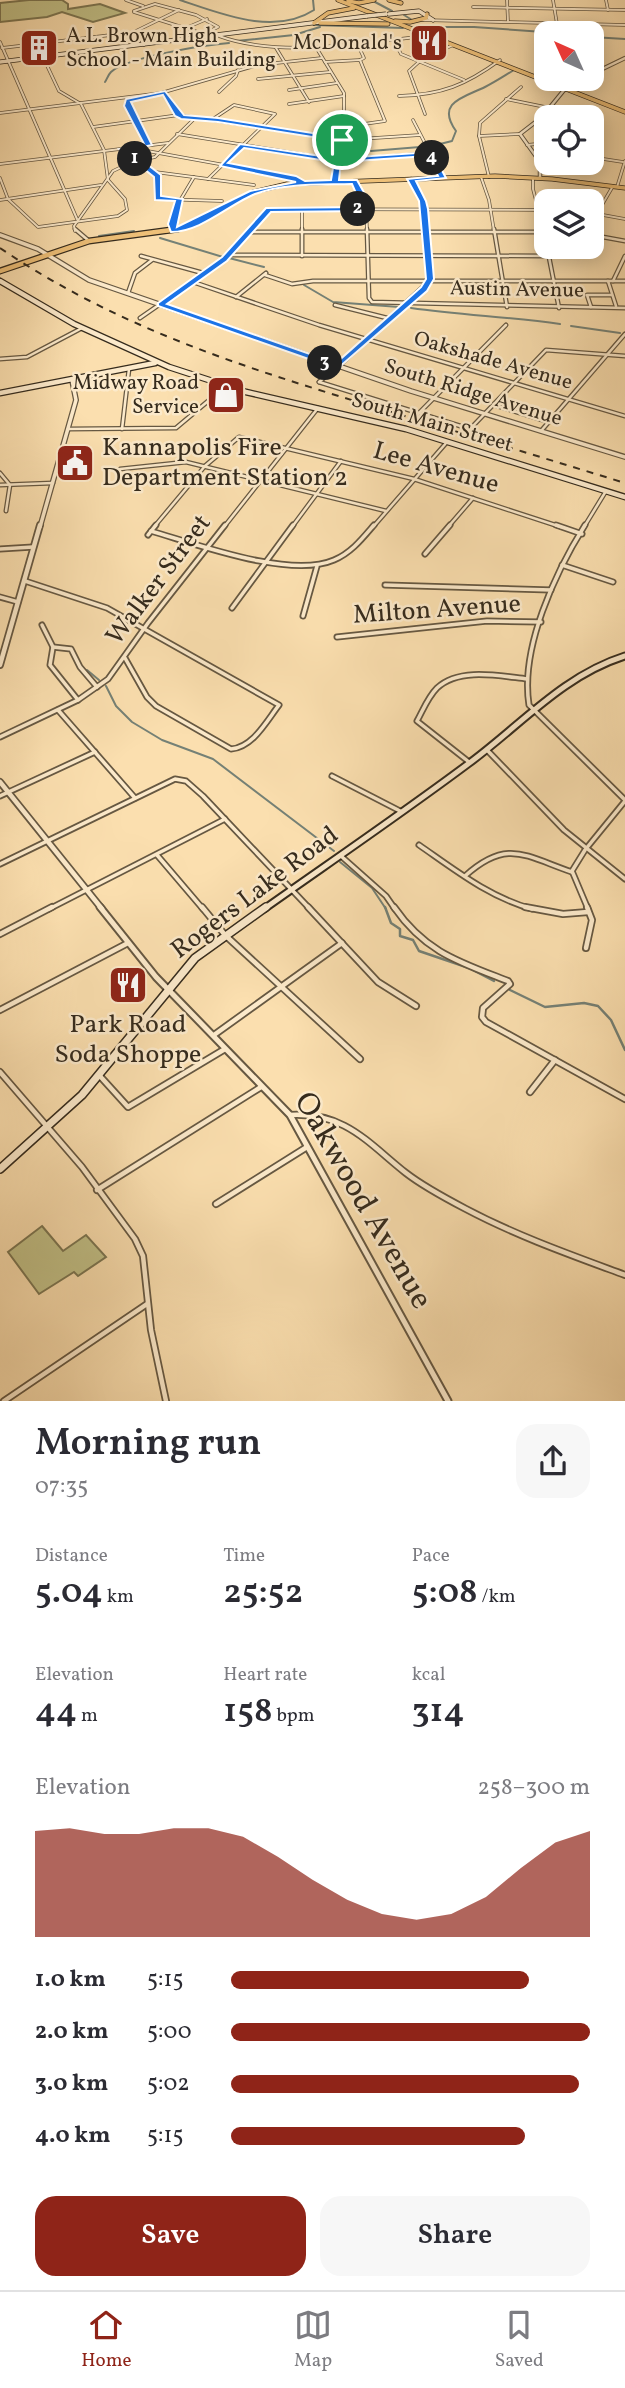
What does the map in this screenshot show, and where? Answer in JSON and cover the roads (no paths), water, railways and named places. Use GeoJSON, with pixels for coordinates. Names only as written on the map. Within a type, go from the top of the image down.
{"type":"FeatureCollection","features":[{"type":"Feature","properties":{"kind":"main road"},"geometry":{"type":"LineString","coordinates":[[338,0],[372,1]]}},
{"type":"Feature","properties":{"kind":"main road"},"geometry":{"type":"LineString","coordinates":[[388,14],[402,9],[399,2],[389,0]]}},
{"type":"Feature","properties":{"kind":"main road"},"geometry":{"type":"LineString","coordinates":[[345,1],[398,25],[534,73]]}},
{"type":"Feature","properties":{"kind":"main road"},"geometry":{"type":"LineString","coordinates":[[345,1],[534,74]]}},
{"type":"Feature","properties":{"kind":"main road"},"geometry":{"type":"LineString","coordinates":[[341,10],[346,7],[345,1]]}},
{"type":"Feature","properties":{"kind":"main road"},"geometry":{"type":"LineString","coordinates":[[365,9],[362,5],[372,1]]}},
{"type":"Feature","properties":{"kind":"main road"},"geometry":{"type":"LineString","coordinates":[[317,23],[325,15],[356,8]]}},
{"type":"Feature","properties":{"kind":"main road"},"geometry":{"type":"LineString","coordinates":[[0,62],[418,11],[433,20]]}},
{"type":"Feature","properties":{"kind":"main road"},"geometry":{"type":"LineString","coordinates":[[410,27],[409,24],[426,18],[427,14]]}},
{"type":"Feature","properties":{"kind":"main road"},"geometry":{"type":"LineString","coordinates":[[325,15],[334,21]]}},
{"type":"Feature","properties":{"kind":"main road"},"geometry":{"type":"LineString","coordinates":[[393,20],[415,21]]}},
{"type":"Feature","properties":{"kind":"main road"},"geometry":{"type":"LineString","coordinates":[[317,23],[398,25]]}},
{"type":"Feature","properties":{"kind":"main road"},"geometry":{"type":"LineString","coordinates":[[577,91],[625,110]]}},
{"type":"Feature","properties":{"kind":"main road"},"geometry":{"type":"LineString","coordinates":[[0,273],[89,241],[174,230],[192,224],[253,192],[278,186],[489,177],[540,178],[625,188]]}},
{"type":"Feature","properties":{"kind":"main road"},"geometry":{"type":"LineString","coordinates":[[49,256],[133,236]]}},
{"type":"Feature","properties":{"kind":"main road"},"geometry":{"type":"LineString","coordinates":[[74,249],[89,241]]}},
{"type":"Feature","properties":{"kind":"main road","name":"South Main Street"},"geometry":{"type":"LineString","coordinates":[[0,281],[82,328],[156,363],[226,386],[447,442],[625,497]]}},
{"type":"Feature","properties":{"kind":"main road"},"geometry":{"type":"LineString","coordinates":[[0,393],[156,363]]}},
{"type":"Feature","properties":{"kind":"main road","name":"Rogers Lake Road"},"geometry":{"type":"LineString","coordinates":[[0,1169],[48,1128],[99,1075],[167,988],[195,958],[470,763],[534,709],[583,673],[625,656]]}},
{"type":"Feature","properties":{"kind":"street"},"geometry":{"type":"LineString","coordinates":[[126,0],[145,6]]}},
{"type":"Feature","properties":{"kind":"street"},"geometry":{"type":"LineString","coordinates":[[507,0],[508,22]]}},
{"type":"Feature","properties":{"kind":"street"},"geometry":{"type":"LineString","coordinates":[[553,0],[556,21]]}},
{"type":"Feature","properties":{"kind":"street"},"geometry":{"type":"LineString","coordinates":[[606,0],[608,10]]}},
{"type":"Feature","properties":{"kind":"street"},"geometry":{"type":"LineString","coordinates":[[204,34],[218,28],[207,19],[180,10],[155,4],[134,11],[212,37]]}},
{"type":"Feature","properties":{"kind":"street"},"geometry":{"type":"LineString","coordinates":[[473,7],[625,10]]}},
{"type":"Feature","properties":{"kind":"street"},"geometry":{"type":"LineString","coordinates":[[2,48],[136,32],[155,20],[180,10]]}},
{"type":"Feature","properties":{"kind":"street"},"geometry":{"type":"LineString","coordinates":[[184,29],[207,19]]}},
{"type":"Feature","properties":{"kind":"street"},"geometry":{"type":"LineString","coordinates":[[415,21],[534,23]]}},
{"type":"Feature","properties":{"kind":"street"},"geometry":{"type":"LineString","coordinates":[[604,25],[625,25]]}},
{"type":"Feature","properties":{"kind":"street"},"geometry":{"type":"LineString","coordinates":[[136,32],[144,45]]}},
{"type":"Feature","properties":{"kind":"street"},"geometry":{"type":"LineString","coordinates":[[219,36],[243,44],[276,48],[433,35]]}},
{"type":"Feature","properties":{"kind":"street"},"geometry":{"type":"LineString","coordinates":[[393,39],[401,54],[466,81]]}},
{"type":"Feature","properties":{"kind":"street"},"geometry":{"type":"LineString","coordinates":[[325,62],[364,58],[356,41]]}},
{"type":"Feature","properties":{"kind":"street"},"geometry":{"type":"LineString","coordinates":[[0,42],[77,220]]}},
{"type":"Feature","properties":{"kind":"street"},"geometry":{"type":"LineString","coordinates":[[314,44],[344,96],[342,140],[335,182]]}},
{"type":"Feature","properties":{"kind":"street"},"geometry":{"type":"LineString","coordinates":[[425,114],[409,71],[419,62],[453,45]]}},
{"type":"Feature","properties":{"kind":"street"},"geometry":{"type":"LineString","coordinates":[[276,48],[309,102]]}},
{"type":"Feature","properties":{"kind":"street"},"geometry":{"type":"LineString","coordinates":[[0,178],[8,199],[38,227],[122,215],[127,210],[127,202],[110,184],[104,151],[79,103],[59,91],[43,57]]}},
{"type":"Feature","properties":{"kind":"street"},"geometry":{"type":"LineString","coordinates":[[0,113],[165,93],[238,71],[322,58]]}},
{"type":"Feature","properties":{"kind":"street"},"geometry":{"type":"LineString","coordinates":[[604,68],[625,58]]}},
{"type":"Feature","properties":{"kind":"street"},"geometry":{"type":"LineString","coordinates":[[343,127],[385,121],[360,60]]}},
{"type":"Feature","properties":{"kind":"street"},"geometry":{"type":"LineString","coordinates":[[399,96],[432,94],[480,75],[499,61]]}},
{"type":"Feature","properties":{"kind":"street"},"geometry":{"type":"LineString","coordinates":[[219,92],[238,71]]}},
{"type":"Feature","properties":{"kind":"street"},"geometry":{"type":"LineString","coordinates":[[258,79],[330,72]]}},
{"type":"Feature","properties":{"kind":"street"},"geometry":{"type":"LineString","coordinates":[[289,90],[337,83]]}},
{"type":"Feature","properties":{"kind":"street"},"geometry":{"type":"LineString","coordinates":[[489,177],[479,136],[481,121],[521,87]]}},
{"type":"Feature","properties":{"kind":"street"},"geometry":{"type":"LineString","coordinates":[[552,105],[564,91]]}},
{"type":"Feature","properties":{"kind":"street"},"geometry":{"type":"LineString","coordinates":[[165,93],[179,115]]}},
{"type":"Feature","properties":{"kind":"street"},"geometry":{"type":"LineString","coordinates":[[289,104],[344,96]]}},
{"type":"Feature","properties":{"kind":"street"},"geometry":{"type":"LineString","coordinates":[[134,98],[127,104],[149,145]]}},
{"type":"Feature","properties":{"kind":"street"},"geometry":{"type":"LineString","coordinates":[[506,99],[535,105]]}},
{"type":"Feature","properties":{"kind":"street"},"geometry":{"type":"LineString","coordinates":[[208,179],[274,112],[234,105],[214,119]]}},
{"type":"Feature","properties":{"kind":"street"},"geometry":{"type":"LineString","coordinates":[[92,127],[179,115],[193,120],[214,119],[342,140],[420,135]]}},
{"type":"Feature","properties":{"kind":"street"},"geometry":{"type":"LineString","coordinates":[[89,241],[74,230],[77,220],[107,176],[122,166],[152,158],[193,120]]}},
{"type":"Feature","properties":{"kind":"street"},"geometry":{"type":"LineString","coordinates":[[414,120],[443,178]]}},
{"type":"Feature","properties":{"kind":"street"},"geometry":{"type":"LineString","coordinates":[[479,136],[520,134],[534,122]]}},
{"type":"Feature","properties":{"kind":"street"},"geometry":{"type":"LineString","coordinates":[[177,134],[338,160],[430,153]]}},
{"type":"Feature","properties":{"kind":"street"},"geometry":{"type":"LineString","coordinates":[[520,134],[534,153]]}},
{"type":"Feature","properties":{"kind":"street"},"geometry":{"type":"LineString","coordinates":[[0,164],[168,143]]}},
{"type":"Feature","properties":{"kind":"street"},"geometry":{"type":"LineString","coordinates":[[527,145],[534,144]]}},
{"type":"Feature","properties":{"kind":"street"},"geometry":{"type":"LineString","coordinates":[[131,148],[296,178],[303,183]]}},
{"type":"Feature","properties":{"kind":"street"},"geometry":{"type":"LineString","coordinates":[[123,149],[155,172],[159,178],[158,198],[222,201]]}},
{"type":"Feature","properties":{"kind":"street"},"geometry":{"type":"LineString","coordinates":[[604,159],[624,162],[623,174],[604,203]]}},
{"type":"Feature","properties":{"kind":"street"},"geometry":{"type":"LineString","coordinates":[[155,172],[254,185]]}},
{"type":"Feature","properties":{"kind":"street"},"geometry":{"type":"LineString","coordinates":[[174,230],[172,224],[179,199],[194,177]]}},
{"type":"Feature","properties":{"kind":"street"},"geometry":{"type":"LineString","coordinates":[[481,177],[491,210],[507,307]]}},
{"type":"Feature","properties":{"kind":"street"},"geometry":{"type":"LineString","coordinates":[[533,178],[534,192]]}},
{"type":"Feature","properties":{"kind":"street"},"geometry":{"type":"LineString","coordinates":[[411,179],[423,201],[429,281],[391,319],[319,382],[470,429],[546,350],[625,356]]}},
{"type":"Feature","properties":{"kind":"street"},"geometry":{"type":"LineString","coordinates":[[354,181],[365,198],[369,281]]}},
{"type":"Feature","properties":{"kind":"street"},"geometry":{"type":"LineString","coordinates":[[0,200],[101,185]]}},
{"type":"Feature","properties":{"kind":"street"},"geometry":{"type":"LineString","coordinates":[[140,318],[228,255],[269,209],[534,210]]}},
{"type":"Feature","properties":{"kind":"street"},"geometry":{"type":"LineString","coordinates":[[302,209],[302,256]]}},
{"type":"Feature","properties":{"kind":"street"},"geometry":{"type":"LineString","coordinates":[[604,215],[625,219]]}},
{"type":"Feature","properties":{"kind":"street"},"geometry":{"type":"LineString","coordinates":[[249,232],[534,232]]}},
{"type":"Feature","properties":{"kind":"street","name":"South Ridge Avenue"},"geometry":{"type":"LineString","coordinates":[[0,236],[49,256],[81,277],[337,367],[625,457]]}},
{"type":"Feature","properties":{"kind":"street"},"geometry":{"type":"LineString","coordinates":[[604,238],[625,242]]}},
{"type":"Feature","properties":{"kind":"street"},"geometry":{"type":"LineString","coordinates":[[228,255],[534,256]]}},
{"type":"Feature","properties":{"kind":"street"},"geometry":{"type":"LineString","coordinates":[[141,256],[204,274]]}},
{"type":"Feature","properties":{"kind":"street"},"geometry":{"type":"LineString","coordinates":[[616,307],[610,281],[625,256]]}},
{"type":"Feature","properties":{"kind":"street"},"geometry":{"type":"LineString","coordinates":[[128,293],[135,273],[153,259]]}},
{"type":"Feature","properties":{"kind":"street"},"geometry":{"type":"LineString","coordinates":[[551,259],[559,307]]}},
{"type":"Feature","properties":{"kind":"street"},"geometry":{"type":"LineString","coordinates":[[236,297],[266,274],[295,284],[313,281],[625,281]]}},
{"type":"Feature","properties":{"kind":"street","name":"Austin Avenue"},"geometry":{"type":"LineString","coordinates":[[369,281],[370,301],[507,307],[625,308]]}},
{"type":"Feature","properties":{"kind":"street","name":"Oakshade Avenue"},"geometry":{"type":"LineString","coordinates":[[193,282],[368,340],[625,416]]}},
{"type":"Feature","properties":{"kind":"street"},"geometry":{"type":"LineString","coordinates":[[591,307],[587,295],[612,295]]}},
{"type":"Feature","properties":{"kind":"street"},"geometry":{"type":"LineString","coordinates":[[335,305],[391,319]]}},
{"type":"Feature","properties":{"kind":"street"},"geometry":{"type":"LineString","coordinates":[[418,414],[506,325]]}},
{"type":"Feature","properties":{"kind":"street"},"geometry":{"type":"LineString","coordinates":[[0,359],[27,357],[82,328]]}},
{"type":"Feature","properties":{"kind":"street"},"geometry":{"type":"LineString","coordinates":[[541,431],[625,334]]}},
{"type":"Feature","properties":{"kind":"street"},"geometry":{"type":"LineString","coordinates":[[122,430],[129,369]]}},
{"type":"Feature","properties":{"kind":"street"},"geometry":{"type":"LineString","coordinates":[[0,665],[76,400],[72,380]]}},
{"type":"Feature","properties":{"kind":"street"},"geometry":{"type":"LineString","coordinates":[[68,429],[176,428],[226,386]]}},
{"type":"Feature","properties":{"kind":"street"},"geometry":{"type":"LineString","coordinates":[[494,405],[549,422]]}},
{"type":"Feature","properties":{"kind":"street","name":"Walker Street"},"geometry":{"type":"LineString","coordinates":[[0,737],[78,700],[97,688],[125,658],[144,629],[317,408]]}},
{"type":"Feature","properties":{"kind":"street","name":"Lee Avenue"},"geometry":{"type":"LineString","coordinates":[[206,467],[236,438],[414,479],[582,534]]}},
{"type":"Feature","properties":{"kind":"street"},"geometry":{"type":"LineString","coordinates":[[206,467],[149,533],[267,561],[317,566],[349,552],[447,442]]}},
{"type":"Feature","properties":{"kind":"street"},"geometry":{"type":"LineString","coordinates":[[120,470],[180,461],[386,511]]}},
{"type":"Feature","properties":{"kind":"street"},"geometry":{"type":"LineString","coordinates":[[232,608],[341,461]]}},
{"type":"Feature","properties":{"kind":"street"},"geometry":{"type":"LineString","coordinates":[[0,472],[10,485],[6,511]]}},
{"type":"Feature","properties":{"kind":"street"},"geometry":{"type":"LineString","coordinates":[[0,485],[53,483]]}},
{"type":"Feature","properties":{"kind":"street"},"geometry":{"type":"LineString","coordinates":[[586,948],[592,920],[573,873],[585,850],[625,801],[527,702],[527,679],[551,590],[562,565],[606,491]]}},
{"type":"Feature","properties":{"kind":"street"},"geometry":{"type":"LineString","coordinates":[[425,554],[473,498]]}},
{"type":"Feature","properties":{"kind":"street"},"geometry":{"type":"LineString","coordinates":[[0,549],[35,547]]}},
{"type":"Feature","properties":{"kind":"street"},"geometry":{"type":"LineString","coordinates":[[562,565],[613,582]]}},
{"type":"Feature","properties":{"kind":"street"},"geometry":{"type":"LineString","coordinates":[[303,615],[317,566]]}},
{"type":"Feature","properties":{"kind":"street"},"geometry":{"type":"LineString","coordinates":[[25,581],[96,603],[278,705],[249,743],[236,750],[226,748],[156,706],[147,697],[125,658]]}},
{"type":"Feature","properties":{"kind":"street"},"geometry":{"type":"LineString","coordinates":[[386,585],[551,590]]}},
{"type":"Feature","properties":{"kind":"street"},"geometry":{"type":"LineString","coordinates":[[0,597],[19,602]]}},
{"type":"Feature","properties":{"kind":"street","name":"Milton Avenue"},"geometry":{"type":"LineString","coordinates":[[337,637],[487,621],[541,622]]}},
{"type":"Feature","properties":{"kind":"street"},"geometry":{"type":"LineString","coordinates":[[42,625],[53,646],[50,665],[78,700]]}},
{"type":"Feature","properties":{"kind":"street"},"geometry":{"type":"LineString","coordinates":[[53,646],[71,649],[80,667],[97,688]]}},
{"type":"Feature","properties":{"kind":"street"},"geometry":{"type":"LineString","coordinates":[[470,763],[417,721],[436,690],[451,680],[469,677],[527,679]]}},
{"type":"Feature","properties":{"kind":"street"},"geometry":{"type":"LineString","coordinates":[[58,710],[136,799]]}},
{"type":"Feature","properties":{"kind":"street"},"geometry":{"type":"LineString","coordinates":[[487,750],[585,850],[625,879]]}},
{"type":"Feature","properties":{"kind":"street"},"geometry":{"type":"LineString","coordinates":[[0,796],[95,752]]}},
{"type":"Feature","properties":{"kind":"street"},"geometry":{"type":"LineString","coordinates":[[332,776],[402,812]]}},
{"type":"Feature","properties":{"kind":"street"},"geometry":{"type":"LineString","coordinates":[[0,864],[176,779],[186,781],[378,982],[416,1006]]}},
{"type":"Feature","properties":{"kind":"street","name":"Oakwood Avenue"},"geometry":{"type":"LineString","coordinates":[[0,782],[167,988],[290,1115],[448,1401]]}},
{"type":"Feature","properties":{"kind":"street"},"geometry":{"type":"LineString","coordinates":[[0,934],[225,819]]}},
{"type":"Feature","properties":{"kind":"street"},"geometry":{"type":"LineString","coordinates":[[419,845],[499,899],[517,907],[546,914],[588,912]]}},
{"type":"Feature","properties":{"kind":"street"},"geometry":{"type":"LineString","coordinates":[[465,876],[486,859],[509,853],[573,873]]}},
{"type":"Feature","properties":{"kind":"street"},"geometry":{"type":"LineString","coordinates":[[157,855],[225,935],[360,1059]]}},
{"type":"Feature","properties":{"kind":"street"},"geometry":{"type":"LineString","coordinates":[[340,855],[386,896],[408,928],[423,942],[455,960],[508,981],[510,984],[483,1008],[482,1017],[494,1027],[625,1099]]}},
{"type":"Feature","properties":{"kind":"street"},"geometry":{"type":"LineString","coordinates":[[0,1010],[128,943]]}},
{"type":"Feature","properties":{"kind":"street"},"geometry":{"type":"LineString","coordinates":[[214,1035],[342,943]]}},
{"type":"Feature","properties":{"kind":"street"},"geometry":{"type":"LineString","coordinates":[[99,1075],[128,1107],[226,1048]]}},
{"type":"Feature","properties":{"kind":"street"},"geometry":{"type":"LineString","coordinates":[[530,1092],[555,1060]]}},
{"type":"Feature","properties":{"kind":"street"},"geometry":{"type":"LineString","coordinates":[[0,1072],[82,1167],[135,1239],[143,1256],[147,1304],[166,1401]]}},
{"type":"Feature","properties":{"kind":"street"},"geometry":{"type":"LineString","coordinates":[[97,1190],[263,1086]]}},
{"type":"Feature","properties":{"kind":"street"},"geometry":{"type":"LineString","coordinates":[[290,1115],[314,1115],[338,1121],[418,1182],[457,1205],[523,1235],[625,1275]]}},
{"type":"Feature","properties":{"kind":"street"},"geometry":{"type":"LineString","coordinates":[[216,1204],[309,1146]]}},
{"type":"Feature","properties":{"kind":"street"},"geometry":{"type":"LineString","coordinates":[[4,1401],[147,1304]]}},
{"type":"Feature","properties":{"kind":"waterway"},"geometry":{"type":"LineString","coordinates":[[180,0],[230,16],[265,22],[298,18],[314,10],[313,0]]}},
{"type":"Feature","properties":{"kind":"waterway"},"geometry":{"type":"LineString","coordinates":[[375,2],[392,11]]}},
{"type":"Feature","properties":{"kind":"waterway"},"geometry":{"type":"LineString","coordinates":[[404,15],[412,20]]}},
{"type":"Feature","properties":{"kind":"waterway"},"geometry":{"type":"LineString","coordinates":[[314,25],[403,28]]}},
{"type":"Feature","properties":{"kind":"waterway"},"geometry":{"type":"LineString","coordinates":[[236,41],[294,35],[320,27]]}},
{"type":"Feature","properties":{"kind":"waterway"},"geometry":{"type":"LineString","coordinates":[[418,27],[534,31]]}},
{"type":"Feature","properties":{"kind":"waterway"},"geometry":{"type":"LineString","coordinates":[[604,38],[625,39]]}},
{"type":"Feature","properties":{"kind":"waterway"},"geometry":{"type":"LineString","coordinates":[[105,82],[111,72],[133,61],[185,49],[229,43]]}},
{"type":"Feature","properties":{"kind":"waterway"},"geometry":{"type":"LineString","coordinates":[[371,151],[432,146],[452,141],[456,131],[449,113],[455,102],[514,70]]}},
{"type":"Feature","properties":{"kind":"waterway"},"geometry":{"type":"LineString","coordinates":[[99,236],[134,231]]}},
{"type":"Feature","properties":{"kind":"waterway"},"geometry":{"type":"LineString","coordinates":[[160,238],[223,257]]}},
{"type":"Feature","properties":{"kind":"waterway"},"geometry":{"type":"LineString","coordinates":[[229,258],[264,267]]}},
{"type":"Feature","properties":{"kind":"waterway"},"geometry":{"type":"LineString","coordinates":[[304,285],[333,302],[399,307]]}},
{"type":"Feature","properties":{"kind":"waterway"},"geometry":{"type":"LineString","coordinates":[[411,308],[560,324]]}},
{"type":"Feature","properties":{"kind":"waterway"},"geometry":{"type":"LineString","coordinates":[[571,326],[620,333]]}},
{"type":"Feature","properties":{"kind":"waterway"},"geometry":{"type":"LineString","coordinates":[[87,670],[99,680]]}},
{"type":"Feature","properties":{"kind":"waterway"},"geometry":{"type":"LineString","coordinates":[[106,686],[116,706],[132,722],[162,740],[213,759],[334,851]]}},
{"type":"Feature","properties":{"kind":"waterway"},"geometry":{"type":"LineString","coordinates":[[340,862],[372,888],[385,908]]}},
{"type":"Feature","properties":{"kind":"waterway"},"geometry":{"type":"LineString","coordinates":[[385,908],[391,923],[400,929],[400,936],[413,940],[419,951],[469,968],[494,981]]}},
{"type":"Feature","properties":{"kind":"waterway"},"geometry":{"type":"LineString","coordinates":[[510,990],[545,1007],[584,1003],[598,1006],[611,1020],[625,1050]]}},
{"type":"Feature","properties":{"kind":"railway"},"geometry":{"type":"LineString","coordinates":[[0,248],[91,301],[137,323],[231,361],[625,483]]}},
{"type":"Feature","properties":{"kind":"place","name":"McDonald's"},"geometry":{"type":"Point","coordinates":[429,43]}},
{"type":"Feature","properties":{"kind":"place","name":"A.L. Brown High School - Main Building"},"geometry":{"type":"Point","coordinates":[39,48]}},
{"type":"Feature","properties":{"kind":"place","name":"Midway Road Service"},"geometry":{"type":"Point","coordinates":[226,395]}},
{"type":"Feature","properties":{"kind":"place","name":"Kannapolis Fire Department Station 2"},"geometry":{"type":"Point","coordinates":[75,463]}},
{"type":"Feature","properties":{"kind":"place","name":"Park Road Soda Shoppe"},"geometry":{"type":"Point","coordinates":[128,985]}}]}
